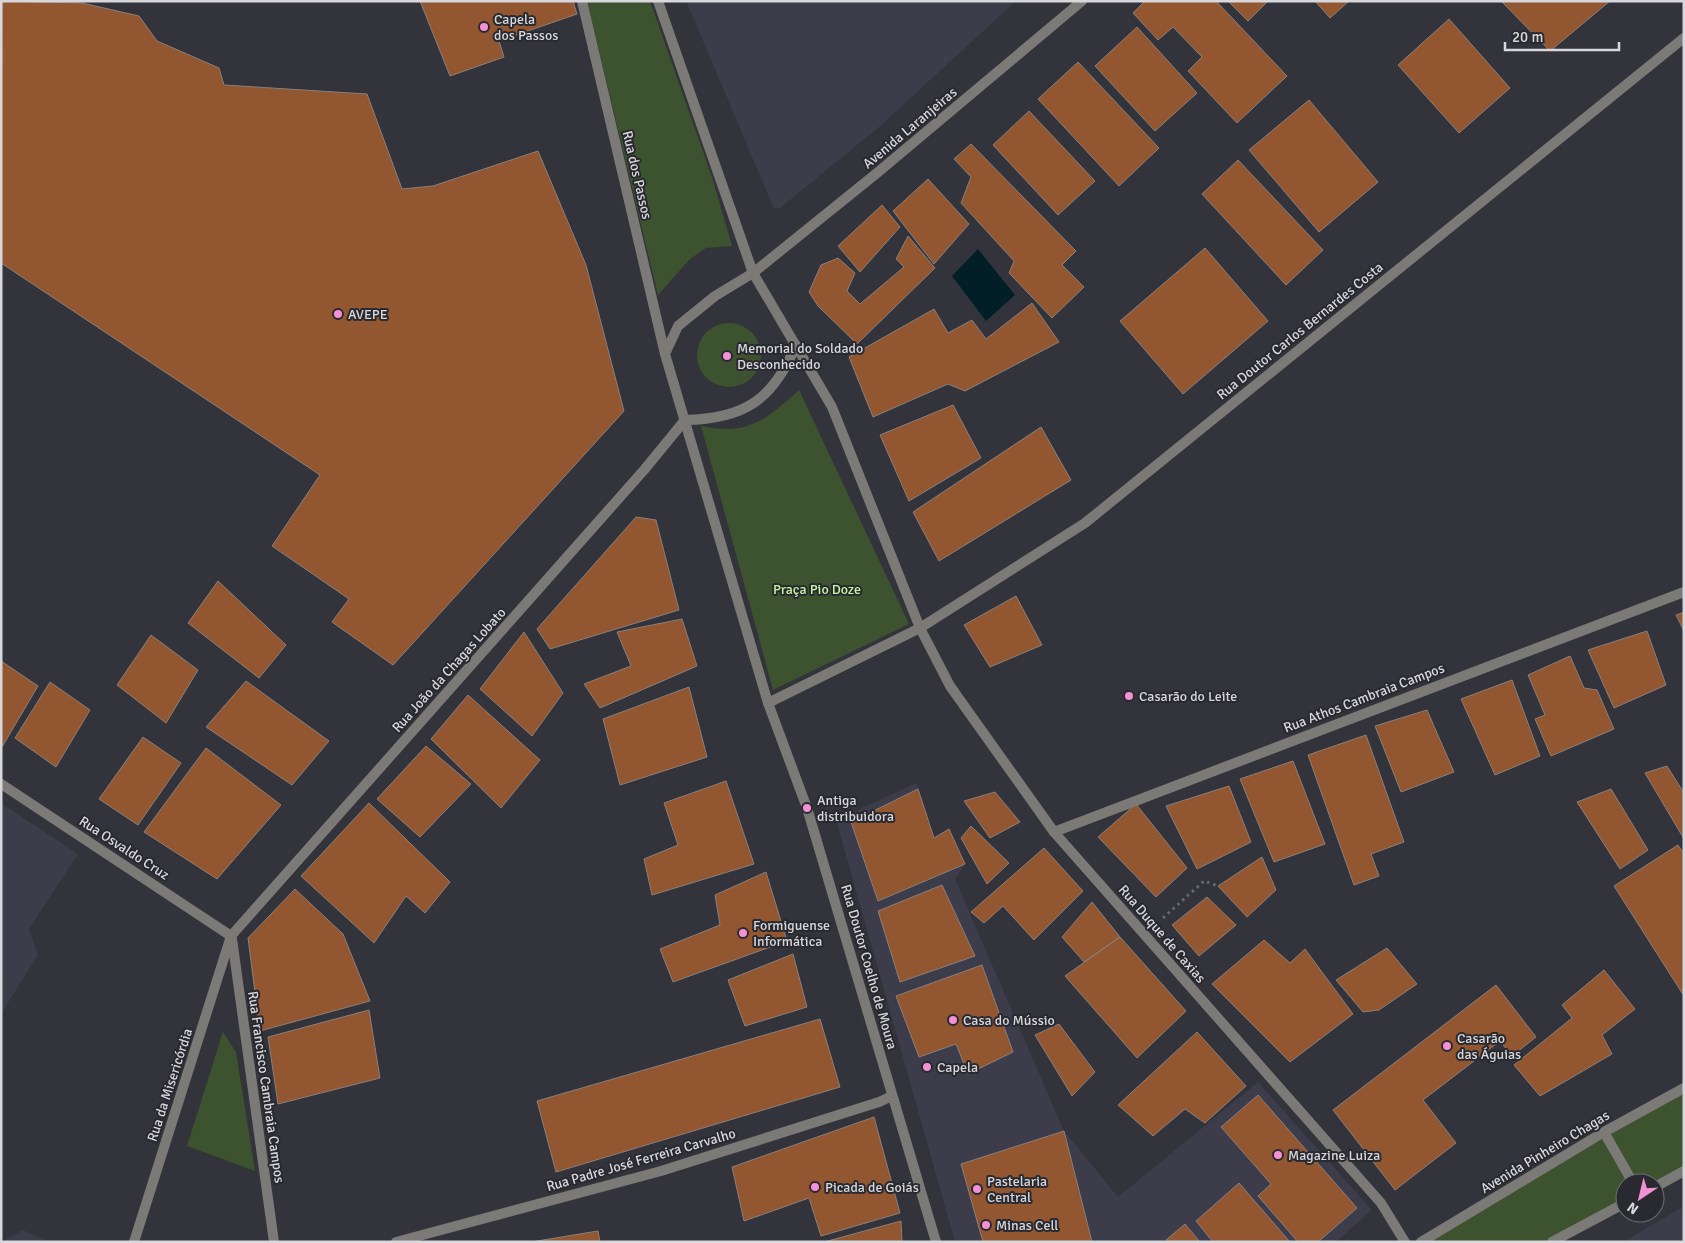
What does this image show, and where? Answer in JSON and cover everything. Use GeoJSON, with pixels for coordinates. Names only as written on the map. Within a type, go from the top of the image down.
{"type":"FeatureCollection","features":[{"type":"Feature","properties":{"kind":"street","name":"Rua dos Passos"},"geometry":{"type":"LineString","coordinates":[[582,1],[665,354]]}},
{"type":"Feature","properties":{"kind":"street"},"geometry":{"type":"LineString","coordinates":[[658,1],[753,273],[832,407],[920,628],[768,703],[665,354],[678,326],[715,296],[753,273]]}},
{"type":"Feature","properties":{"kind":"street","name":"Avenida Laranjeiras"},"geometry":{"type":"LineString","coordinates":[[753,273],[877,173],[1082,1]]}},
{"type":"Feature","properties":{"kind":"street","name":"Rua Doutor Carlos Bernardes Costa"},"geometry":{"type":"LineString","coordinates":[[920,628],[1085,523],[1684,38]]}},
{"type":"Feature","properties":{"kind":"street"},"geometry":{"type":"LineString","coordinates":[[685,420],[711,420],[750,407],[787,367],[796,345]]}},
{"type":"Feature","properties":{"kind":"street","name":"Rua João da Chagas Lobato"},"geometry":{"type":"LineString","coordinates":[[232,936],[644,470],[685,420]]}},
{"type":"Feature","properties":{"kind":"street","name":"Rua Athos Cambraia Campos"},"geometry":{"type":"LineString","coordinates":[[1054,832],[1684,592]]}},
{"type":"Feature","properties":{"kind":"street","name":"Rua Duque de Caxias"},"geometry":{"type":"LineString","coordinates":[[920,628],[950,686],[1054,832],[1381,1203],[1405,1242]]}},
{"type":"Feature","properties":{"kind":"street","name":"Rua Doutor Coelho de Moura"},"geometry":{"type":"LineString","coordinates":[[768,703],[808,808],[936,1242]]}},
{"type":"Feature","properties":{"kind":"street","name":"Rua Osvaldo Cruz"},"geometry":{"type":"LineString","coordinates":[[1,784],[232,936]]}},
{"type":"Feature","properties":{"kind":"street","name":"Rua da Misericórdia"},"geometry":{"type":"LineString","coordinates":[[134,1242],[232,936]]}},
{"type":"Feature","properties":{"kind":"street","name":"Rua Francisco Cambraia Campos"},"geometry":{"type":"LineString","coordinates":[[232,936],[274,1242]]}},
{"type":"Feature","properties":{"kind":"street","name":"Avenida Pinheiro Chagas"},"geometry":{"type":"LineString","coordinates":[[1420,1242],[1604,1132],[1684,1088]]}},
{"type":"Feature","properties":{"kind":"street","name":"Rua Padre José Ferreira Carvalho"},"geometry":{"type":"LineString","coordinates":[[396,1242],[662,1170],[879,1102],[892,1096]]}},
{"type":"Feature","properties":{"kind":"street"},"geometry":{"type":"LineString","coordinates":[[1604,1132],[1627,1173]]}},
{"type":"Feature","properties":{"kind":"street"},"geometry":{"type":"LineString","coordinates":[[1665,1181],[1684,1171]]}},
{"type":"Feature","properties":{"kind":"street"},"geometry":{"type":"LineString","coordinates":[[1552,1242],[1615,1208]]}},
{"type":"Feature","properties":{"kind":"path"},"geometry":{"type":"LineString","coordinates":[[1145,935],[1204,881],[1218,886]]}},
{"type":"Feature","properties":{"kind":"shaded area"},"geometry":{"type":"Polygon","coordinates":[[[686,1],[1016,1],[878,128],[780,208],[774,208],[686,1]]]}},
{"type":"Feature","properties":{"kind":"shaded area"},"geometry":{"type":"Polygon","coordinates":[[[978,249],[1015,295],[986,321],[952,276],[978,249]]]}},
{"type":"Feature","properties":{"kind":"shaded area"},"geometry":{"type":"Polygon","coordinates":[[[916,783],[934,838],[949,829],[965,864],[955,879],[1064,1131],[1118,1197],[1258,1082],[1372,1210],[1336,1242],[955,1242],[836,820],[916,783]]]}},
{"type":"Feature","properties":{"kind":"shaded area"},"geometry":{"type":"Polygon","coordinates":[[[1,803],[78,854],[29,929],[38,955],[1,1014],[1,803]]]}},
{"type":"Feature","properties":{"kind":"shaded area"},"geometry":{"type":"Polygon","coordinates":[[[1684,1206],[1684,1242],[1623,1242],[1655,1223],[1665,1223],[1665,1217],[1684,1206]]]}},
{"type":"Feature","properties":{"kind":"shaded area"},"geometry":{"type":"Polygon","coordinates":[[[23,1230],[49,1242],[1,1242],[23,1230]]]}},
{"type":"Feature","properties":{"kind":"green space"},"geometry":{"type":"Polygon","coordinates":[[[587,1],[650,1],[713,180],[732,246],[706,248],[690,259],[658,295],[587,1]]]}},
{"type":"Feature","properties":{"kind":"green space"},"geometry":{"type":"Polygon","coordinates":[[[729,323],[747,329],[755,337],[761,355],[755,373],[747,381],[729,387],[711,381],[703,373],[697,355],[703,337],[711,329],[729,323]]]}},
{"type":"Feature","properties":{"kind":"green space","name":"Praça Pio Doze"},"geometry":{"type":"Polygon","coordinates":[[[799,390],[909,624],[773,690],[701,426],[731,429],[755,423],[776,410],[799,390]]]}},
{"type":"Feature","properties":{"kind":"green space"},"geometry":{"type":"Polygon","coordinates":[[[223,1032],[236,1052],[255,1171],[187,1146],[223,1032]]]}},
{"type":"Feature","properties":{"kind":"green space"},"geometry":{"type":"Polygon","coordinates":[[[1684,1090],[1684,1168],[1665,1178],[1665,1173],[1615,1173],[1615,1205],[1548,1242],[1422,1242],[1684,1090]]]}},
{"type":"Feature","properties":{"kind":"building","name":"AVEPE"},"geometry":{"type":"Polygon","coordinates":[[[2,1],[82,3],[139,16],[157,41],[219,68],[224,85],[367,94],[402,189],[433,186],[538,151],[586,265],[624,411],[393,665],[332,622],[349,599],[272,546],[320,475],[1,263],[2,1]]]}},
{"type":"Feature","properties":{"kind":"building","name":"Capela dos Passos"},"geometry":{"type":"Polygon","coordinates":[[[420,1],[573,1],[577,14],[499,41],[504,57],[450,76],[420,1]]]}},
{"type":"Feature","properties":{"kind":"building"},"geometry":{"type":"Polygon","coordinates":[[[1145,1],[1216,1],[1287,76],[1237,123],[1188,71],[1202,57],[1173,27],[1158,40],[1133,13],[1145,1]]]}},
{"type":"Feature","properties":{"kind":"building"},"geometry":{"type":"Polygon","coordinates":[[[1228,1],[1268,1],[1248,21],[1228,1]]]}},
{"type":"Feature","properties":{"kind":"building"},"geometry":{"type":"Polygon","coordinates":[[[1315,1],[1349,1],[1330,18],[1315,1]]]}},
{"type":"Feature","properties":{"kind":"building"},"geometry":{"type":"Polygon","coordinates":[[[1501,1],[1610,1],[1550,51],[1501,1]]]}},
{"type":"Feature","properties":{"kind":"building"},"geometry":{"type":"Polygon","coordinates":[[[1449,19],[1510,88],[1459,133],[1398,65],[1449,19]]]}},
{"type":"Feature","properties":{"kind":"building"},"geometry":{"type":"Polygon","coordinates":[[[1137,27],[1197,93],[1155,131],[1095,66],[1137,27]]]}},
{"type":"Feature","properties":{"kind":"building"},"geometry":{"type":"Polygon","coordinates":[[[1078,62],[1159,148],[1119,186],[1038,99],[1078,62]]]}},
{"type":"Feature","properties":{"kind":"building"},"geometry":{"type":"Polygon","coordinates":[[[1309,100],[1378,182],[1319,232],[1249,150],[1309,100]]]}},
{"type":"Feature","properties":{"kind":"building"},"geometry":{"type":"Polygon","coordinates":[[[1029,111],[1095,181],[1058,215],[993,145],[1029,111]]]}},
{"type":"Feature","properties":{"kind":"building"},"geometry":{"type":"Polygon","coordinates":[[[971,144],[1076,251],[1062,265],[1084,287],[1052,318],[1009,273],[1014,261],[961,203],[971,177],[954,159],[971,144]]]}},
{"type":"Feature","properties":{"kind":"building"},"geometry":{"type":"Polygon","coordinates":[[[1238,160],[1323,250],[1286,285],[1202,194],[1238,160]]]}},
{"type":"Feature","properties":{"kind":"building"},"geometry":{"type":"Polygon","coordinates":[[[928,179],[969,224],[934,264],[893,211],[928,179]]]}},
{"type":"Feature","properties":{"kind":"building"},"geometry":{"type":"Polygon","coordinates":[[[882,205],[900,227],[860,272],[838,246],[882,205]]]}},
{"type":"Feature","properties":{"kind":"building"},"geometry":{"type":"Polygon","coordinates":[[[908,236],[935,268],[857,344],[818,306],[809,292],[821,265],[838,258],[855,273],[847,291],[860,304],[904,267],[896,259],[908,236]]]}},
{"type":"Feature","properties":{"kind":"building"},"geometry":{"type":"Polygon","coordinates":[[[1205,248],[1268,321],[1183,394],[1120,321],[1205,248]]]}},
{"type":"Feature","properties":{"kind":"building"},"geometry":{"type":"Polygon","coordinates":[[[1032,303],[1059,342],[965,391],[948,384],[873,417],[849,357],[934,309],[948,333],[972,320],[986,339],[1032,303]]]}},
{"type":"Feature","properties":{"kind":"building"},"geometry":{"type":"Polygon","coordinates":[[[953,405],[981,458],[909,501],[880,435],[953,405]]]}},
{"type":"Feature","properties":{"kind":"building"},"geometry":{"type":"Polygon","coordinates":[[[1041,427],[1071,480],[939,561],[913,512],[1041,427]]]}},
{"type":"Feature","properties":{"kind":"building"},"geometry":{"type":"Polygon","coordinates":[[[636,517],[656,520],[679,610],[550,649],[537,629],[636,517]]]}},
{"type":"Feature","properties":{"kind":"building"},"geometry":{"type":"Polygon","coordinates":[[[218,581],[286,645],[259,678],[188,623],[218,581]]]}},
{"type":"Feature","properties":{"kind":"building"},"geometry":{"type":"Polygon","coordinates":[[[1016,596],[1042,645],[990,667],[964,625],[1016,596]]]}},
{"type":"Feature","properties":{"kind":"building"},"geometry":{"type":"Polygon","coordinates":[[[1684,612],[1684,631],[1676,615],[1684,612]]]}},
{"type":"Feature","properties":{"kind":"building"},"geometry":{"type":"Polygon","coordinates":[[[682,619],[697,666],[600,708],[584,684],[631,666],[617,632],[682,619]]]}},
{"type":"Feature","properties":{"kind":"building"},"geometry":{"type":"Polygon","coordinates":[[[1647,631],[1666,685],[1614,708],[1588,650],[1647,631]]]}},
{"type":"Feature","properties":{"kind":"building"},"geometry":{"type":"Polygon","coordinates":[[[524,632],[563,693],[532,736],[480,689],[524,632]]]}},
{"type":"Feature","properties":{"kind":"building"},"geometry":{"type":"Polygon","coordinates":[[[151,635],[198,670],[166,723],[117,685],[151,635]]]}},
{"type":"Feature","properties":{"kind":"building"},"geometry":{"type":"Polygon","coordinates":[[[1570,656],[1584,688],[1597,690],[1614,729],[1551,756],[1535,719],[1545,715],[1528,675],[1570,656]]]}},
{"type":"Feature","properties":{"kind":"building"},"geometry":{"type":"Polygon","coordinates":[[[1,661],[38,686],[2,747],[1,746],[1,661]]]}},
{"type":"Feature","properties":{"kind":"building"},"geometry":{"type":"Polygon","coordinates":[[[1512,680],[1540,756],[1495,775],[1461,699],[1512,680]]]}},
{"type":"Feature","properties":{"kind":"building"},"geometry":{"type":"Polygon","coordinates":[[[246,681],[329,741],[292,785],[206,727],[246,681]]]}},
{"type":"Feature","properties":{"kind":"building"},"geometry":{"type":"Polygon","coordinates":[[[50,682],[90,710],[56,767],[15,738],[50,682]]]}},
{"type":"Feature","properties":{"kind":"building"},"geometry":{"type":"Polygon","coordinates":[[[689,687],[707,757],[620,785],[603,719],[689,687]]]}},
{"type":"Feature","properties":{"kind":"building"},"geometry":{"type":"Polygon","coordinates":[[[468,695],[540,760],[501,808],[431,739],[468,695]]]}},
{"type":"Feature","properties":{"kind":"building"},"geometry":{"type":"Polygon","coordinates":[[[1427,710],[1454,772],[1401,792],[1375,726],[1427,710]]]}},
{"type":"Feature","properties":{"kind":"building"},"geometry":{"type":"Polygon","coordinates":[[[1366,735],[1404,842],[1371,854],[1379,876],[1354,885],[1308,755],[1366,735]]]}},
{"type":"Feature","properties":{"kind":"building"},"geometry":{"type":"Polygon","coordinates":[[[143,737],[181,763],[138,825],[99,799],[143,737]]]}},
{"type":"Feature","properties":{"kind":"building"},"geometry":{"type":"Polygon","coordinates":[[[426,746],[471,784],[420,837],[377,799],[426,746]]]}},
{"type":"Feature","properties":{"kind":"building"},"geometry":{"type":"Polygon","coordinates":[[[206,748],[281,805],[217,879],[144,832],[206,748]]]}},
{"type":"Feature","properties":{"kind":"building"},"geometry":{"type":"Polygon","coordinates":[[[1293,761],[1325,844],[1274,862],[1240,779],[1293,761]]]}},
{"type":"Feature","properties":{"kind":"building"},"geometry":{"type":"Polygon","coordinates":[[[1667,766],[1684,793],[1684,839],[1645,773],[1667,766]]]}},
{"type":"Feature","properties":{"kind":"building"},"geometry":{"type":"Polygon","coordinates":[[[726,781],[754,864],[652,895],[644,859],[678,845],[664,803],[726,781]]]}},
{"type":"Feature","properties":{"kind":"building"},"geometry":{"type":"Polygon","coordinates":[[[1229,786],[1251,842],[1197,869],[1166,806],[1229,786]]]}},
{"type":"Feature","properties":{"kind":"building"},"geometry":{"type":"Polygon","coordinates":[[[918,789],[934,838],[949,829],[965,864],[878,901],[851,822],[918,789]]]}},
{"type":"Feature","properties":{"kind":"building"},"geometry":{"type":"Polygon","coordinates":[[[1611,789],[1648,850],[1620,869],[1577,802],[1611,789]]]}},
{"type":"Feature","properties":{"kind":"building"},"geometry":{"type":"Polygon","coordinates":[[[995,792],[1020,822],[990,838],[964,801],[995,792]]]}},
{"type":"Feature","properties":{"kind":"building"},"geometry":{"type":"Polygon","coordinates":[[[369,803],[450,882],[425,913],[406,896],[374,943],[301,876],[369,803]]]}},
{"type":"Feature","properties":{"kind":"building"},"geometry":{"type":"Polygon","coordinates":[[[1136,804],[1187,868],[1156,897],[1098,837],[1136,804]]]}},
{"type":"Feature","properties":{"kind":"building"},"geometry":{"type":"Polygon","coordinates":[[[971,826],[1009,863],[987,884],[961,838],[971,826]]]}},
{"type":"Feature","properties":{"kind":"building"},"geometry":{"type":"Polygon","coordinates":[[[1678,845],[1684,854],[1684,996],[1614,886],[1678,845]]]}},
{"type":"Feature","properties":{"kind":"building"},"geometry":{"type":"Polygon","coordinates":[[[1044,848],[1083,891],[1034,940],[1003,906],[984,923],[971,912],[1044,848]]]}},
{"type":"Feature","properties":{"kind":"building"},"geometry":{"type":"Polygon","coordinates":[[[1262,857],[1276,890],[1247,917],[1218,886],[1262,857]]]}},
{"type":"Feature","properties":{"kind":"building","name":"Formiguense Informática"},"geometry":{"type":"Polygon","coordinates":[[[766,872],[787,941],[673,982],[660,949],[720,925],[715,895],[766,872]]]}},
{"type":"Feature","properties":{"kind":"building"},"geometry":{"type":"Polygon","coordinates":[[[942,885],[975,956],[900,982],[878,911],[942,885]]]}},
{"type":"Feature","properties":{"kind":"building"},"geometry":{"type":"Polygon","coordinates":[[[295,889],[343,934],[370,1001],[260,1031],[248,938],[295,889]]]}},
{"type":"Feature","properties":{"kind":"building"},"geometry":{"type":"Polygon","coordinates":[[[1207,897],[1236,925],[1199,956],[1172,925],[1207,897]]]}},
{"type":"Feature","properties":{"kind":"building"},"geometry":{"type":"Polygon","coordinates":[[[1092,902],[1120,937],[1084,962],[1062,937],[1092,902]]]}},
{"type":"Feature","properties":{"kind":"building"},"geometry":{"type":"Polygon","coordinates":[[[1120,937],[1186,1011],[1137,1058],[1065,976],[1120,937]]]}},
{"type":"Feature","properties":{"kind":"building"},"geometry":{"type":"Polygon","coordinates":[[[1264,940],[1290,963],[1305,949],[1353,1014],[1290,1062],[1212,984],[1264,940]]]}},
{"type":"Feature","properties":{"kind":"building"},"geometry":{"type":"Polygon","coordinates":[[[1387,948],[1417,984],[1379,1010],[1363,1012],[1336,980],[1387,948]]]}},
{"type":"Feature","properties":{"kind":"building"},"geometry":{"type":"Polygon","coordinates":[[[793,954],[807,1007],[745,1026],[728,980],[793,954]]]}},
{"type":"Feature","properties":{"kind":"building","name":"Casa do Mússio"},"geometry":{"type":"Polygon","coordinates":[[[982,965],[1013,1052],[968,1074],[956,1044],[919,1057],[896,996],[982,965]]]}},
{"type":"Feature","properties":{"kind":"building"},"geometry":{"type":"Polygon","coordinates":[[[1604,970],[1635,1009],[1602,1035],[1612,1054],[1540,1096],[1514,1065],[1572,1018],[1562,1005],[1604,970]]]}},
{"type":"Feature","properties":{"kind":"building"},"geometry":{"type":"Polygon","coordinates":[[[1496,985],[1536,1037],[1512,1056],[1500,1041],[1423,1100],[1456,1143],[1395,1190],[1333,1110],[1496,985]]]}},
{"type":"Feature","properties":{"kind":"building"},"geometry":{"type":"Polygon","coordinates":[[[369,1010],[380,1078],[278,1104],[268,1037],[369,1010]]]}},
{"type":"Feature","properties":{"kind":"building"},"geometry":{"type":"Polygon","coordinates":[[[820,1019],[840,1087],[556,1172],[537,1101],[820,1019]]]}},
{"type":"Feature","properties":{"kind":"building"},"geometry":{"type":"Polygon","coordinates":[[[1059,1024],[1095,1072],[1072,1096],[1035,1035],[1059,1024]]]}},
{"type":"Feature","properties":{"kind":"building"},"geometry":{"type":"Polygon","coordinates":[[[1197,1032],[1246,1086],[1205,1123],[1185,1109],[1153,1136],[1118,1105],[1197,1032]]]}},
{"type":"Feature","properties":{"kind":"building","name":"Magazine Luiza"},"geometry":{"type":"Polygon","coordinates":[[[1258,1095],[1357,1208],[1318,1242],[1298,1242],[1258,1196],[1271,1184],[1221,1127],[1258,1095]]]}},
{"type":"Feature","properties":{"kind":"building","name":"Picada de Goiás"},"geometry":{"type":"Polygon","coordinates":[[[874,1117],[900,1213],[821,1236],[809,1198],[744,1221],[732,1167],[874,1117]]]}},
{"type":"Feature","properties":{"kind":"building"},"geometry":{"type":"Polygon","coordinates":[[[1064,1131],[1092,1242],[983,1242],[961,1164],[1064,1131]]]}},
{"type":"Feature","properties":{"kind":"building"},"geometry":{"type":"Polygon","coordinates":[[[1239,1183],[1290,1242],[1213,1242],[1196,1221],[1239,1183]]]}},
{"type":"Feature","properties":{"kind":"building"},"geometry":{"type":"Polygon","coordinates":[[[901,1221],[902,1242],[824,1242],[901,1221]]]}},
{"type":"Feature","properties":{"kind":"building"},"geometry":{"type":"Polygon","coordinates":[[[1185,1224],[1200,1242],[1167,1242],[1166,1240],[1185,1224]]]}},
{"type":"Feature","properties":{"kind":"building"},"geometry":{"type":"Polygon","coordinates":[[[598,1231],[600,1242],[531,1242],[598,1231]]]}},
{"type":"Feature","properties":{"kind":"place","name":"Capela dos Passos"},"geometry":{"type":"Point","coordinates":[484,27]}},
{"type":"Feature","properties":{"kind":"place","name":"AVEPE"},"geometry":{"type":"Point","coordinates":[338,314]}},
{"type":"Feature","properties":{"kind":"place","name":"Memorial do Soldado Desconhecido"},"geometry":{"type":"Point","coordinates":[727,356]}},
{"type":"Feature","properties":{"kind":"place","name":"Casarão do Leite"},"geometry":{"type":"Point","coordinates":[1129,696]}},
{"type":"Feature","properties":{"kind":"place","name":"Antiga distribuidora"},"geometry":{"type":"Point","coordinates":[807,808]}},
{"type":"Feature","properties":{"kind":"place","name":"Formiguense Informática"},"geometry":{"type":"Point","coordinates":[743,933]}},
{"type":"Feature","properties":{"kind":"place","name":"Casa do Mússio"},"geometry":{"type":"Point","coordinates":[953,1020]}},
{"type":"Feature","properties":{"kind":"place","name":"Casarão das Águias"},"geometry":{"type":"Point","coordinates":[1447,1046]}},
{"type":"Feature","properties":{"kind":"place","name":"Capela"},"geometry":{"type":"Point","coordinates":[927,1067]}},
{"type":"Feature","properties":{"kind":"place","name":"Magazine Luiza"},"geometry":{"type":"Point","coordinates":[1278,1155]}},
{"type":"Feature","properties":{"kind":"place","name":"Picada de Goiás"},"geometry":{"type":"Point","coordinates":[815,1187]}},
{"type":"Feature","properties":{"kind":"place","name":"Pastelaria Central"},"geometry":{"type":"Point","coordinates":[977,1189]}},
{"type":"Feature","properties":{"kind":"place","name":"Minas Cell"},"geometry":{"type":"Point","coordinates":[986,1225]}}]}
